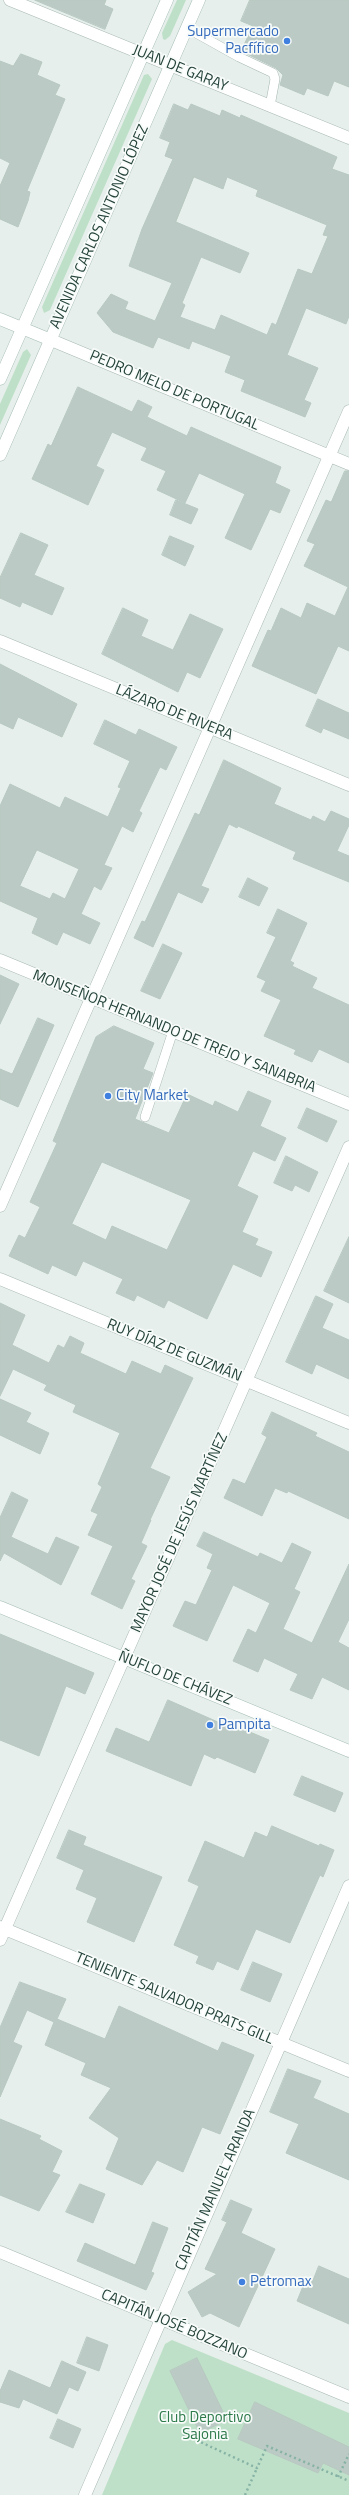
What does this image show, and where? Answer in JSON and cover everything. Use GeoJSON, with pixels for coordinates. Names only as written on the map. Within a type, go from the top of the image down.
{"type":"FeatureCollection","features":[{"type":"Feature","properties":{"kind":"street","name":"JUAN DE GARAY"},"geometry":{"type":"LineString","coordinates":[[10,0],[349,138]]}},
{"type":"Feature","properties":{"kind":"street","name":"AVENIDA CARLOS ANTONIO LÓPEZ"},"geometry":{"type":"LineString","coordinates":[[0,379],[166,0]]}},
{"type":"Feature","properties":{"kind":"street","name":"AVENIDA CARLOS ANTONIO LÓPEZ"},"geometry":{"type":"LineString","coordinates":[[0,455],[199,0]]}},
{"type":"Feature","properties":{"kind":"street","name":"PEDRO MELO DE PORTUGAL"},"geometry":{"type":"LineString","coordinates":[[0,319],[349,464]]}},
{"type":"Feature","properties":{"kind":"street"},"geometry":{"type":"LineString","coordinates":[[0,1206],[349,411]]}},
{"type":"Feature","properties":{"kind":"street","name":"LÁZARO DE RIVERA"},"geometry":{"type":"LineString","coordinates":[[0,641],[349,784]]}},
{"type":"Feature","properties":{"kind":"street","name":"MONSEÑOR HERNANDO DE TREJO Y SANABRIA"},"geometry":{"type":"LineString","coordinates":[[0,960],[349,1104]]}},
{"type":"Feature","properties":{"kind":"street","name":"MAYOR JOSÉ DE JESÚS MARTÍNEZ"},"geometry":{"type":"LineString","coordinates":[[0,1940],[2,1928],[125,1659],[349,1147]]}},
{"type":"Feature","properties":{"kind":"street","name":"RUY DÍAZ DE GUZMÁN"},"geometry":{"type":"LineString","coordinates":[[0,1279],[349,1423]]}},
{"type":"Feature","properties":{"kind":"street","name":"ÑUFLO DE CHÁVEZ"},"geometry":{"type":"LineString","coordinates":[[0,1607],[349,1751]]}},
{"type":"Feature","properties":{"kind":"street","name":"CAPITÁN MANUEL ARANDA"},"geometry":{"type":"LineString","coordinates":[[85,2495],[349,1886]]}},
{"type":"Feature","properties":{"kind":"street","name":"TENIENTE SALVADOR PRATS GILL"},"geometry":{"type":"LineString","coordinates":[[2,1928],[349,2071]]}},
{"type":"Feature","properties":{"kind":"street","name":"CAPITÁN JOSÉ BOZZANO"},"geometry":{"type":"LineString","coordinates":[[0,2252],[160,2320],[349,2397]]}},
{"type":"Feature","properties":{"kind":"lane"},"geometry":{"type":"LineString","coordinates":[[187,28],[239,57],[273,73],[275,79],[270,106]]}},
{"type":"Feature","properties":{"kind":"lane"},"geometry":{"type":"LineString","coordinates":[[145,1117],[173,1031]]}},
{"type":"Feature","properties":{"kind":"path"},"geometry":{"type":"LineString","coordinates":[[183,2434],[257,2468]]}},
{"type":"Feature","properties":{"kind":"path"},"geometry":{"type":"LineString","coordinates":[[245,2495],[267,2446],[349,2481]]}},
{"type":"Feature","properties":{"kind":"path"},"geometry":{"type":"LineString","coordinates":[[338,2477],[349,2455]]}},
{"type":"Feature","properties":{"kind":"green space"},"geometry":{"type":"Polygon","coordinates":[[[177,0],[186,0],[170,36],[165,40],[163,39],[162,33],[177,0]]]}},
{"type":"Feature","properties":{"kind":"green space"},"geometry":{"type":"Polygon","coordinates":[[[148,74],[152,79],[50,310],[44,313],[42,307],[144,75],[148,74]]]}},
{"type":"Feature","properties":{"kind":"green space"},"geometry":{"type":"Polygon","coordinates":[[[27,349],[31,355],[0,425],[0,404],[23,352],[27,349]]]}},
{"type":"Feature","properties":{"kind":"green space","name":"Club Deportivo Sajonia"},"geometry":{"type":"Polygon","coordinates":[[[172,2340],[349,2413],[349,2495],[102,2495],[165,2344],[172,2340]]]}},
{"type":"Feature","properties":{"kind":"building"},"geometry":{"type":"Polygon","coordinates":[[[35,0],[106,0],[104,5],[113,9],[105,29],[35,0]]]}},
{"type":"Feature","properties":{"kind":"building","name":"Supermercado Pacfífico"},"geometry":{"type":"Polygon","coordinates":[[[250,0],[349,0],[349,87],[334,81],[328,96],[307,88],[304,95],[280,85],[283,75],[276,68],[241,51],[253,26],[241,21],[250,0]]]}},
{"type":"Feature","properties":{"kind":"building"},"geometry":{"type":"Polygon","coordinates":[[[21,54],[42,62],[37,75],[60,85],[55,95],[65,99],[27,191],[30,192],[28,201],[18,227],[0,219],[0,186],[10,163],[0,158],[0,61],[13,66],[21,54]]]}},
{"type":"Feature","properties":{"kind":"building"},"geometry":{"type":"Polygon","coordinates":[[[174,104],[188,110],[191,104],[220,116],[222,110],[240,118],[241,115],[337,157],[332,169],[349,175],[349,316],[346,324],[306,308],[287,355],[318,368],[304,400],[311,403],[305,417],[241,391],[245,380],[225,372],[231,356],[192,341],[189,349],[158,337],[153,348],[113,332],[97,313],[111,294],[128,302],[125,309],[155,321],[172,283],[129,266],[142,229],[173,159],[165,156],[170,142],[160,138],[174,104]],[[194,177],[176,222],[249,253],[240,273],[201,257],[182,303],[185,305],[180,317],[215,330],[221,315],[267,335],[272,323],[276,325],[298,269],[312,274],[328,236],[323,235],[327,225],[256,196],[258,190],[227,177],[223,189],[194,177]]]}},
{"type":"Feature","properties":{"kind":"building"},"geometry":{"type":"Polygon","coordinates":[[[78,387],[132,412],[138,400],[152,407],[147,417],[187,436],[191,427],[281,467],[275,483],[290,490],[280,513],[270,509],[251,550],[225,538],[245,494],[199,473],[185,503],[157,490],[166,471],[141,460],[147,448],[112,432],[96,466],[104,470],[88,505],[32,479],[48,444],[51,446],[78,387]]]}},
{"type":"Feature","properties":{"kind":"building"},"geometry":{"type":"Polygon","coordinates":[[[345,471],[349,471],[349,651],[338,646],[316,694],[252,666],[268,630],[271,631],[281,608],[301,618],[307,603],[335,616],[348,587],[304,566],[315,544],[307,541],[326,500],[331,502],[345,471]]]}},
{"type":"Feature","properties":{"kind":"building"},"geometry":{"type":"Polygon","coordinates":[[[176,500],[198,509],[191,524],[170,515],[176,500]]]}},
{"type":"Feature","properties":{"kind":"building"},"geometry":{"type":"Polygon","coordinates":[[[21,533],[48,545],[34,575],[64,588],[52,615],[22,602],[20,607],[0,598],[0,578],[21,533]]]}},
{"type":"Feature","properties":{"kind":"building"},"geometry":{"type":"Polygon","coordinates":[[[170,536],[194,546],[185,566],[162,555],[170,536]]]}},
{"type":"Feature","properties":{"kind":"building"},"geometry":{"type":"Polygon","coordinates":[[[123,608],[148,620],[141,636],[173,650],[190,614],[223,629],[200,678],[187,672],[178,692],[102,654],[123,608]]]}},
{"type":"Feature","properties":{"kind":"building"},"geometry":{"type":"Polygon","coordinates":[[[0,664],[77,704],[62,737],[18,717],[13,729],[0,723],[0,664]]]}},
{"type":"Feature","properties":{"kind":"building"},"geometry":{"type":"Polygon","coordinates":[[[318,699],[349,713],[349,739],[323,728],[321,733],[306,726],[318,699]]]}},
{"type":"Feature","properties":{"kind":"building"},"geometry":{"type":"Polygon","coordinates":[[[105,720],[136,735],[139,729],[177,747],[166,770],[160,767],[139,811],[142,813],[133,832],[122,826],[104,865],[112,868],[101,890],[94,886],[81,914],[100,923],[90,944],[63,932],[57,945],[32,933],[38,918],[0,901],[0,806],[10,784],[60,808],[65,797],[108,817],[121,788],[118,787],[130,761],[94,744],[105,720]],[[37,850],[20,886],[50,899],[53,893],[65,899],[79,869],[37,850]]]}},
{"type":"Feature","properties":{"kind":"building"},"geometry":{"type":"Polygon","coordinates":[[[224,760],[281,788],[274,804],[311,820],[313,816],[325,822],[331,811],[349,819],[349,825],[337,851],[349,856],[349,882],[293,859],[296,852],[238,826],[237,828],[229,824],[201,886],[209,889],[202,903],[178,892],[153,947],[134,938],[142,921],[145,922],[195,813],[199,815],[224,760]]]}},
{"type":"Feature","properties":{"kind":"building"},"geometry":{"type":"Polygon","coordinates":[[[248,878],[268,888],[259,906],[239,897],[248,878]]]}},
{"type":"Feature","properties":{"kind":"building"},"geometry":{"type":"Polygon","coordinates":[[[278,909],[307,923],[290,961],[294,963],[292,966],[317,978],[312,988],[349,1005],[349,1063],[319,1049],[312,1062],[294,1054],[296,1050],[264,1036],[281,1000],[261,991],[266,981],[257,977],[276,937],[267,933],[278,909]]]}},
{"type":"Feature","properties":{"kind":"building"},"geometry":{"type":"Polygon","coordinates":[[[163,944],[182,953],[160,999],[141,991],[163,944]]]}},
{"type":"Feature","properties":{"kind":"building"},"geometry":{"type":"Polygon","coordinates":[[[0,975],[19,984],[0,1024],[0,975]]]}},
{"type":"Feature","properties":{"kind":"building"},"geometry":{"type":"Polygon","coordinates":[[[38,1018],[54,1025],[18,1107],[0,1099],[0,1069],[12,1074],[38,1018]]]}},
{"type":"Feature","properties":{"kind":"building"},"geometry":{"type":"Polygon","coordinates":[[[114,1026],[154,1043],[143,1069],[153,1073],[135,1119],[169,1133],[187,1094],[213,1106],[215,1101],[238,1112],[248,1091],[271,1101],[260,1126],[286,1138],[275,1161],[253,1151],[237,1186],[258,1196],[242,1232],[258,1239],[255,1245],[272,1252],[261,1277],[233,1264],[207,1319],[168,1300],[164,1308],[137,1295],[134,1301],[116,1293],[123,1279],[83,1261],[76,1276],[52,1265],[48,1274],[9,1256],[19,1235],[25,1238],[40,1207],[30,1202],[57,1143],[53,1141],[96,1037],[114,1026]],[[102,1162],[72,1224],[106,1240],[112,1226],[167,1250],[191,1200],[102,1162]]]}},
{"type":"Feature","properties":{"kind":"building"},"geometry":{"type":"Polygon","coordinates":[[[307,1108],[337,1121],[327,1142],[298,1128],[307,1108]]]}},
{"type":"Feature","properties":{"kind":"building"},"geometry":{"type":"Polygon","coordinates":[[[286,1156],[318,1172],[309,1192],[295,1185],[292,1191],[274,1183],[286,1156]]]}},
{"type":"Feature","properties":{"kind":"building"},"geometry":{"type":"Polygon","coordinates":[[[349,1237],[349,1303],[324,1291],[349,1237]]]}},
{"type":"Feature","properties":{"kind":"building"},"geometry":{"type":"Polygon","coordinates":[[[316,1296],[333,1304],[322,1328],[349,1340],[349,1379],[316,1364],[312,1374],[286,1362],[316,1296]]]}},
{"type":"Feature","properties":{"kind":"building"},"geometry":{"type":"Polygon","coordinates":[[[0,1303],[25,1315],[12,1345],[49,1363],[58,1345],[64,1348],[70,1336],[84,1343],[80,1353],[126,1374],[132,1361],[161,1374],[165,1365],[193,1378],[150,1468],[170,1477],[141,1543],[147,1546],[131,1579],[135,1581],[122,1609],[91,1594],[113,1546],[88,1535],[98,1514],[91,1511],[102,1487],[98,1484],[120,1433],[73,1412],[76,1405],[44,1390],[47,1385],[13,1369],[0,1396],[0,1303]]]}},
{"type":"Feature","properties":{"kind":"building"},"geometry":{"type":"Polygon","coordinates":[[[0,1399],[31,1413],[26,1422],[49,1433],[40,1454],[0,1435],[0,1399]]]}},
{"type":"Feature","properties":{"kind":"building"},"geometry":{"type":"Polygon","coordinates":[[[272,1412],[317,1433],[315,1436],[349,1452],[349,1519],[288,1491],[287,1493],[275,1488],[262,1516],[224,1498],[233,1479],[245,1484],[267,1437],[262,1434],[272,1412]]]}},
{"type":"Feature","properties":{"kind":"building"},"geometry":{"type":"Polygon","coordinates":[[[12,1492],[28,1500],[11,1537],[48,1554],[56,1537],[79,1547],[61,1585],[4,1553],[0,1561],[0,1518],[12,1492]]]}},
{"type":"Feature","properties":{"kind":"building"},"geometry":{"type":"Polygon","coordinates":[[[204,1532],[258,1557],[260,1553],[282,1563],[292,1543],[311,1552],[294,1589],[300,1592],[283,1629],[312,1643],[349,1564],[349,1619],[338,1642],[349,1648],[349,1690],[322,1677],[312,1699],[290,1690],[298,1674],[264,1658],[258,1672],[233,1661],[248,1629],[256,1633],[270,1603],[233,1585],[207,1641],[173,1626],[185,1601],[196,1605],[212,1570],[207,1568],[213,1554],[197,1546],[204,1532]]]}},
{"type":"Feature","properties":{"kind":"building"},"geometry":{"type":"Polygon","coordinates":[[[0,1634],[94,1673],[85,1694],[66,1686],[39,1756],[0,1740],[0,1634]]]}},
{"type":"Feature","properties":{"kind":"building"},"geometry":{"type":"Polygon","coordinates":[[[168,1700],[236,1730],[238,1727],[269,1740],[255,1773],[217,1757],[215,1759],[204,1754],[191,1786],[106,1751],[116,1728],[149,1742],[168,1700]]]}},
{"type":"Feature","properties":{"kind":"building"},"geometry":{"type":"Polygon","coordinates":[[[302,1776],[343,1793],[335,1812],[294,1795],[302,1776]]]}},
{"type":"Feature","properties":{"kind":"building"},"geometry":{"type":"Polygon","coordinates":[[[272,1826],[319,1846],[320,1844],[334,1850],[323,1877],[320,1875],[290,1943],[256,1929],[238,1970],[217,1961],[213,1970],[196,1963],[199,1956],[174,1945],[199,1886],[188,1881],[205,1841],[244,1858],[255,1832],[267,1837],[272,1826]]]}},
{"type":"Feature","properties":{"kind":"building"},"geometry":{"type":"Polygon","coordinates":[[[69,1830],[86,1837],[83,1845],[162,1877],[134,1942],[87,1922],[97,1898],[76,1889],[84,1870],[57,1858],[69,1830]]]}},
{"type":"Feature","properties":{"kind":"building"},"geometry":{"type":"Polygon","coordinates":[[[253,1962],[282,1974],[270,2002],[241,1990],[253,1962]]]}},
{"type":"Feature","properties":{"kind":"building"},"geometry":{"type":"Polygon","coordinates":[[[20,1982],[66,1999],[57,2019],[105,2039],[119,2006],[218,2051],[222,2042],[254,2055],[220,2134],[202,2127],[183,2172],[157,2160],[142,2185],[106,2169],[119,2138],[89,2118],[111,2088],[81,2075],[86,2063],[45,2045],[54,2022],[27,2010],[13,2042],[22,2046],[0,2097],[0,2028],[20,1982]]]}},
{"type":"Feature","properties":{"kind":"building"},"geometry":{"type":"Polygon","coordinates":[[[288,2069],[321,2081],[313,2098],[349,2114],[349,2180],[286,2153],[299,2124],[270,2112],[288,2069]]]}},
{"type":"Feature","properties":{"kind":"building"},"geometry":{"type":"Polygon","coordinates":[[[0,2119],[41,2136],[39,2139],[62,2151],[52,2172],[60,2175],[39,2211],[0,2195],[0,2119]]]}},
{"type":"Feature","properties":{"kind":"building"},"geometry":{"type":"Polygon","coordinates":[[[80,2184],[105,2194],[93,2223],[66,2212],[80,2184]]]}},
{"type":"Feature","properties":{"kind":"building"},"geometry":{"type":"Polygon","coordinates":[[[231,2200],[252,2209],[241,2233],[275,2249],[239,2327],[210,2313],[202,2317],[188,2292],[217,2274],[205,2269],[227,2222],[222,2220],[231,2200]]]}},
{"type":"Feature","properties":{"kind":"building"},"geometry":{"type":"Polygon","coordinates":[[[153,2222],[168,2228],[151,2272],[154,2273],[146,2290],[77,2261],[85,2243],[135,2265],[153,2222]]]}},
{"type":"Feature","properties":{"kind":"building"},"geometry":{"type":"Polygon","coordinates":[[[319,2266],[349,2279],[349,2324],[297,2301],[306,2279],[312,2282],[319,2266]]]}},
{"type":"Feature","properties":{"kind":"building"},"geometry":{"type":"Polygon","coordinates":[[[87,2337],[108,2345],[99,2371],[77,2363],[87,2337]]]}},
{"type":"Feature","properties":{"kind":"building"},"geometry":{"type":"Polygon","coordinates":[[[197,2358],[227,2420],[200,2433],[170,2371],[197,2358]]]}},
{"type":"Feature","properties":{"kind":"building"},"geometry":{"type":"Polygon","coordinates":[[[62,2361],[86,2372],[78,2391],[69,2387],[57,2414],[23,2399],[19,2408],[0,2402],[0,2391],[9,2370],[50,2388],[62,2361]]]}},
{"type":"Feature","properties":{"kind":"building"},"geometry":{"type":"Polygon","coordinates":[[[255,2402],[349,2447],[349,2475],[323,2463],[318,2473],[238,2439],[255,2402]]]}},
{"type":"Feature","properties":{"kind":"building"},"geometry":{"type":"Polygon","coordinates":[[[58,2419],[81,2429],[73,2448],[50,2438],[58,2419]]]}},
{"type":"Feature","properties":{"kind":"place","name":"Supermercado Pacfífico"},"geometry":{"type":"Point","coordinates":[287,41]}},
{"type":"Feature","properties":{"kind":"place","name":"City Market"},"geometry":{"type":"Point","coordinates":[108,1096]}},
{"type":"Feature","properties":{"kind":"place","name":"Pampita"},"geometry":{"type":"Point","coordinates":[210,1725]}},
{"type":"Feature","properties":{"kind":"place","name":"Petromax"},"geometry":{"type":"Point","coordinates":[242,2282]}}]}
